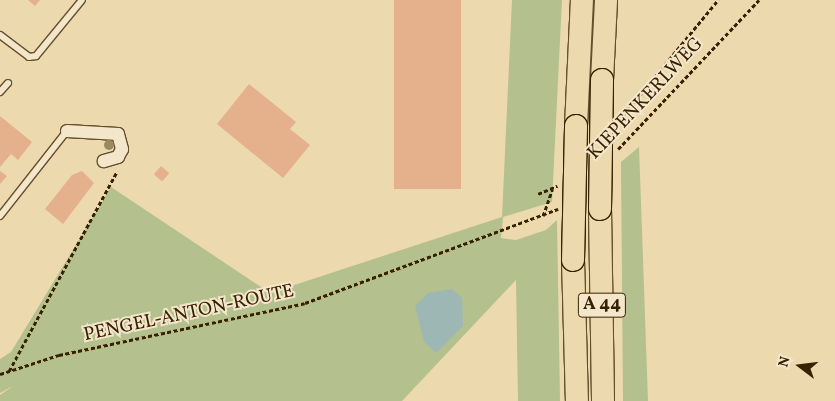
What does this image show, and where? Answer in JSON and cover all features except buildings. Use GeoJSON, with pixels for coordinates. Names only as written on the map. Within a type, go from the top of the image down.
{"type":"FeatureCollection","features":[{"type":"Feature","properties":{"kind":"highway","name":"A 44"},"geometry":{"type":"LineString","coordinates":[[577,401],[573,260],[576,126],[582,0]]}},
{"type":"Feature","properties":{"kind":"highway","name":"A 44"},"geometry":{"type":"LineString","coordinates":[[603,401],[600,209],[602,80],[606,0]]}},
{"type":"Feature","properties":{"kind":"street"},"geometry":{"type":"LineString","coordinates":[[67,131],[118,134],[122,149],[118,157],[104,161]]}},
{"type":"Feature","properties":{"kind":"lane"},"geometry":{"type":"LineString","coordinates":[[0,35],[29,57],[36,56],[82,0]]}},
{"type":"Feature","properties":{"kind":"lane"},"geometry":{"type":"LineString","coordinates":[[0,92],[8,83]]}},
{"type":"Feature","properties":{"kind":"lane"},"geometry":{"type":"LineString","coordinates":[[0,216],[67,131]]}},
{"type":"Feature","properties":{"kind":"path"},"geometry":{"type":"LineString","coordinates":[[634,104],[718,0]]}},
{"type":"Feature","properties":{"kind":"path","name":"KIEPENKERLWEG"},"geometry":{"type":"LineString","coordinates":[[612,156],[758,0]]}},
{"type":"Feature","properties":{"kind":"path"},"geometry":{"type":"LineString","coordinates":[[9,371],[117,171]]}},
{"type":"Feature","properties":{"kind":"path"},"geometry":{"type":"LineString","coordinates":[[543,216],[552,190]]}},
{"type":"Feature","properties":{"kind":"path","name":"PENGEL-ANTON-ROUTE"},"geometry":{"type":"LineString","coordinates":[[0,374],[59,355],[154,338],[305,303],[543,216],[565,206]]}},
{"type":"Feature","properties":{"kind":"green space"},"geometry":{"type":"Polygon","coordinates":[[[512,0],[562,0],[552,202],[503,217],[501,238],[516,240],[546,230],[557,220],[560,401],[518,401],[516,280],[402,401],[0,401],[0,395],[13,386],[0,393],[0,359],[11,352],[111,187],[270,293],[502,217],[512,0]]]}},
{"type":"Feature","properties":{"kind":"green space"},"geometry":{"type":"Polygon","coordinates":[[[639,147],[648,401],[623,401],[621,162],[639,147]]]}},
{"type":"Feature","properties":{"kind":"water"},"geometry":{"type":"Polygon","coordinates":[[[452,289],[462,298],[463,326],[436,353],[424,342],[415,306],[428,293],[452,289]]]}}]}
